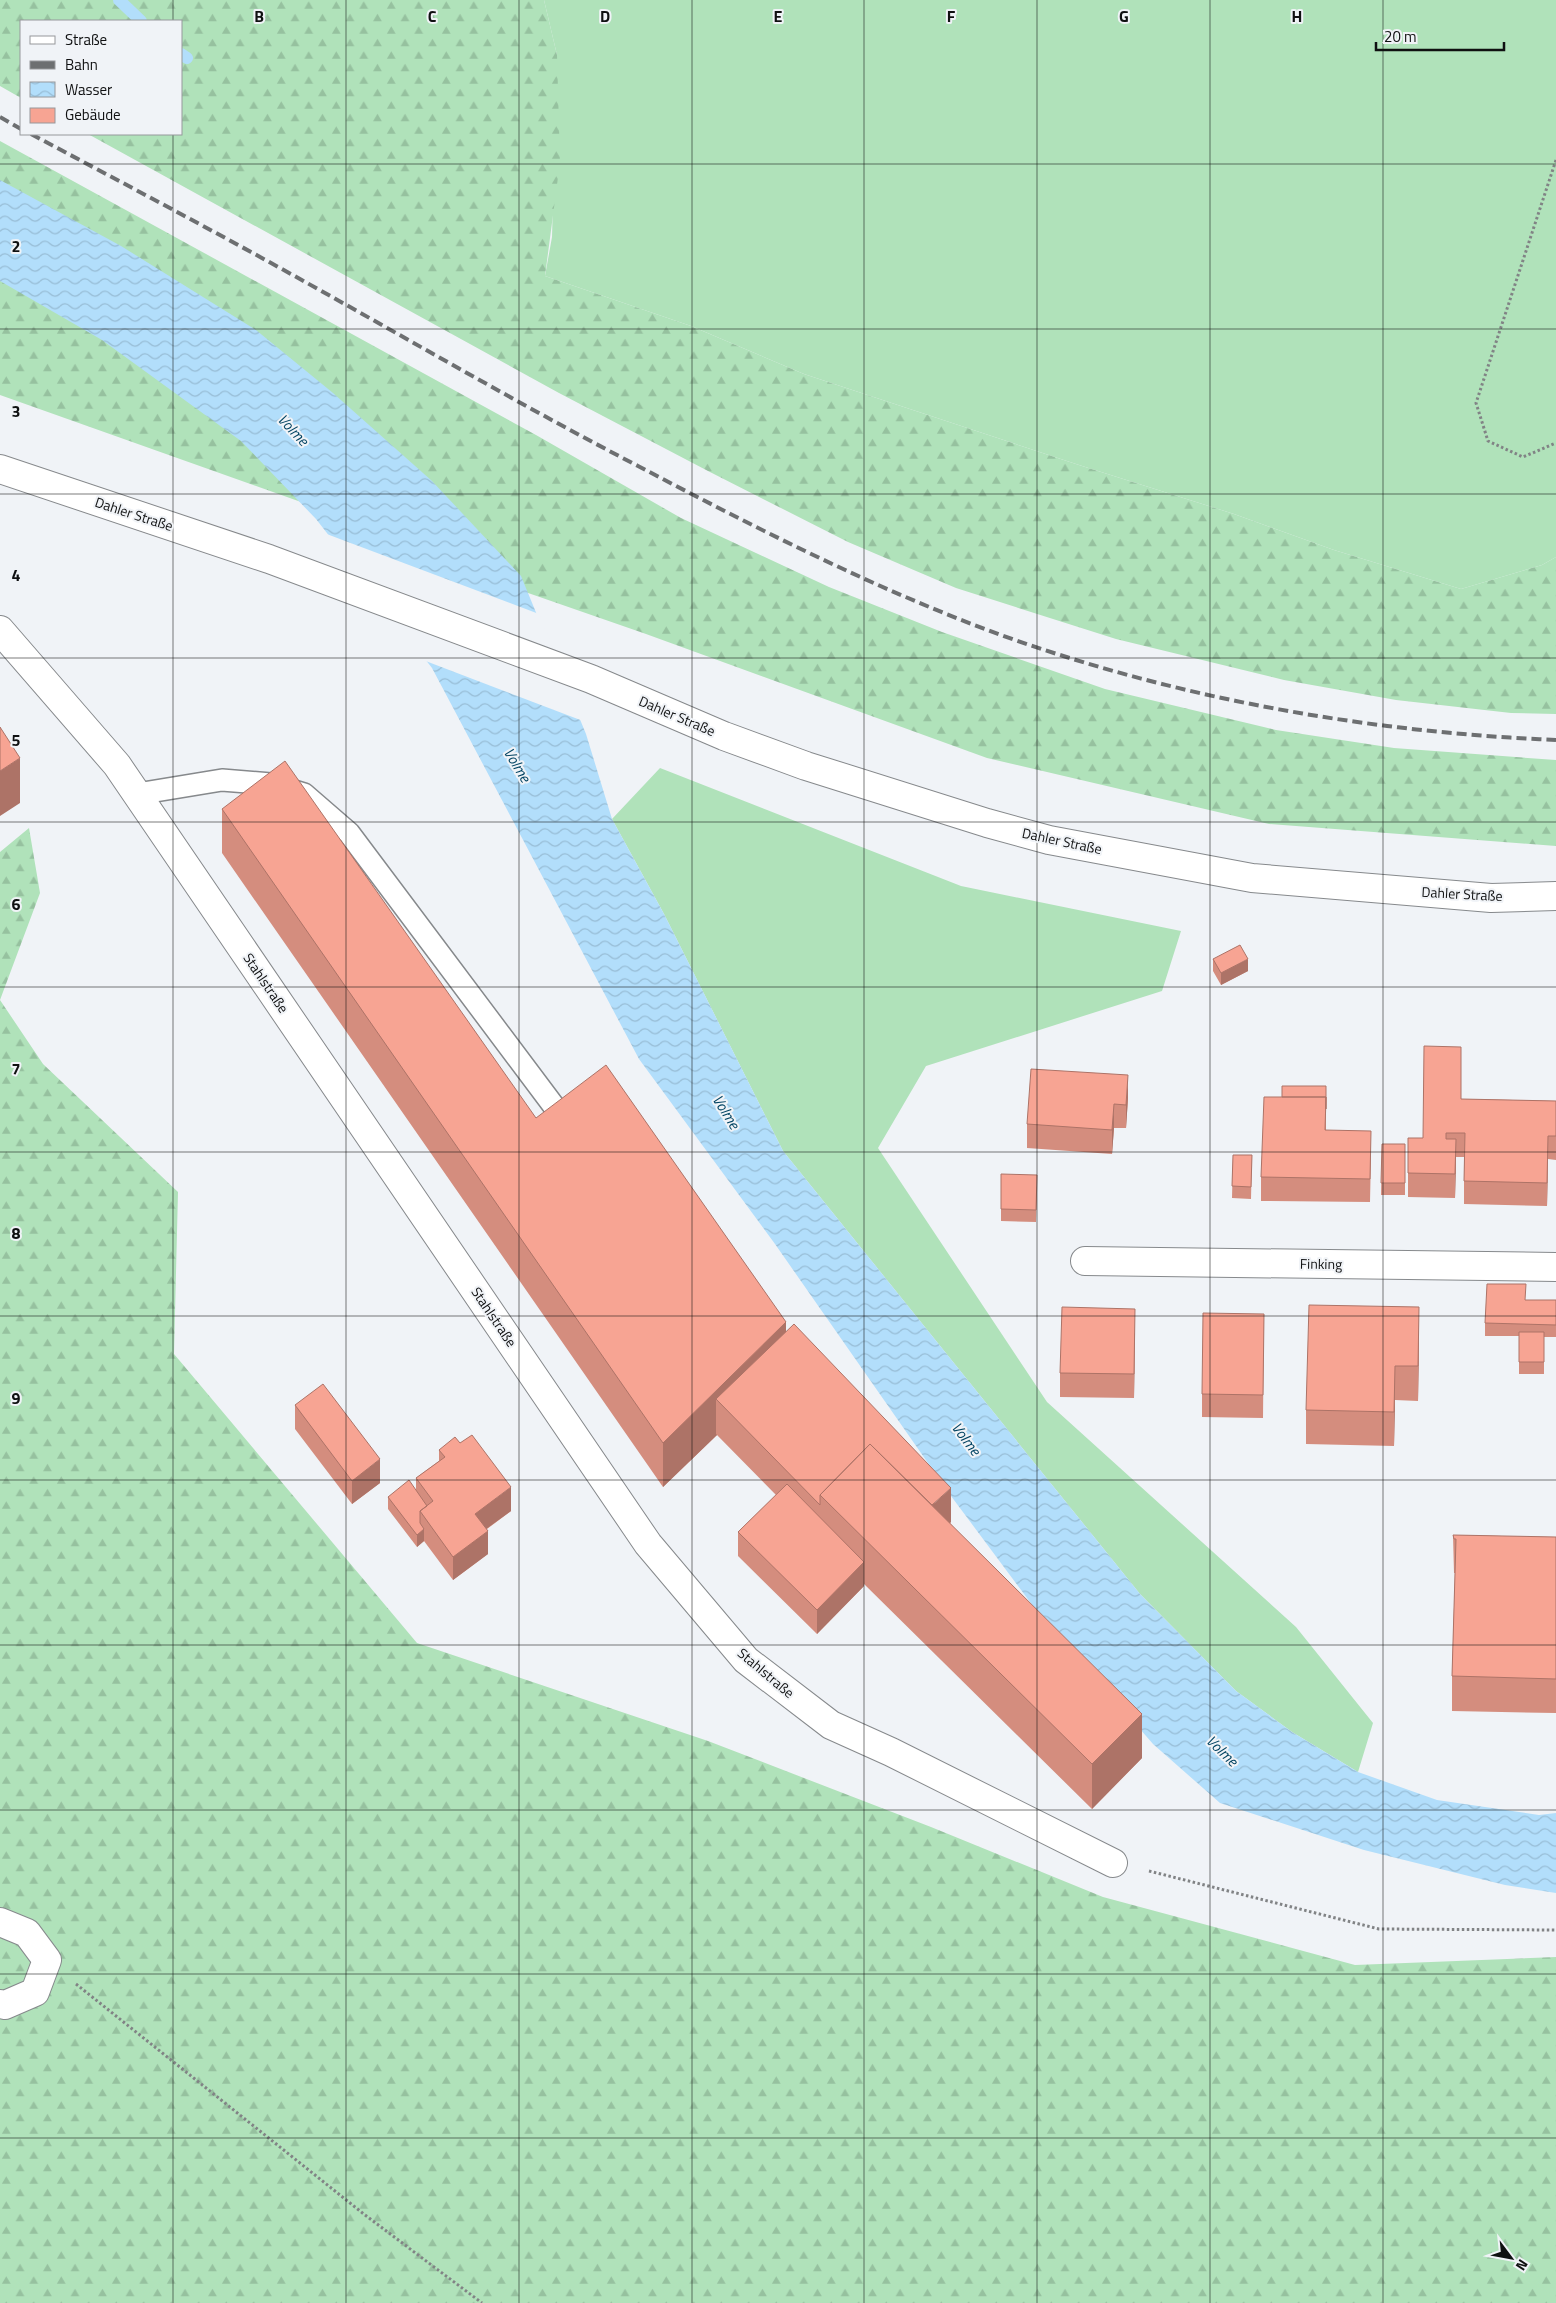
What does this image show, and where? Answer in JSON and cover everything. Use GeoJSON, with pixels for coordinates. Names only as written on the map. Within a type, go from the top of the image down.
{"type":"FeatureCollection","features":[{"type":"Feature","properties":{"kind":"street","name":"Dahler Straße"},"geometry":{"type":"LineString","coordinates":[[0,469],[269,559],[591,680],[724,736],[926,806],[1050,840],[1252,878],[1491,898],[1556,896]]}},
{"type":"Feature","properties":{"kind":"street","name":"Stahlstraße"},"geometry":{"type":"LineString","coordinates":[[0,630],[117,765],[648,1544],[746,1660],[831,1725],[891,1752],[1114,1862]]}},
{"type":"Feature","properties":{"kind":"street","name":"Finking"},"geometry":{"type":"LineString","coordinates":[[1085,1260],[1556,1267]]}},
{"type":"Feature","properties":{"kind":"street"},"geometry":{"type":"LineString","coordinates":[[0,1922],[27,1933],[47,1960],[35,1992],[5,2005],[0,2004]]}},
{"type":"Feature","properties":{"kind":"lane"},"geometry":{"type":"LineString","coordinates":[[136,794],[222,780],[270,784],[304,794],[349,833],[552,1105]]}},
{"type":"Feature","properties":{"kind":"path"},"geometry":{"type":"LineString","coordinates":[[1556,160],[1476,403],[1488,441],[1523,457],[1556,443]]}},
{"type":"Feature","properties":{"kind":"path"},"geometry":{"type":"LineString","coordinates":[[1114,1862],[1379,1929],[1556,1930]]}},
{"type":"Feature","properties":{"kind":"path"},"geometry":{"type":"LineString","coordinates":[[47,1960],[365,2215],[482,2303]]}},
{"type":"Feature","properties":{"kind":"green space"},"geometry":{"type":"Polygon","coordinates":[[[0,0],[544,0],[557,55],[560,162],[545,276],[691,326],[804,374],[1234,514],[1334,550],[1461,589],[1542,565],[1556,557],[1556,714],[1511,713],[1396,700],[1284,680],[1116,639],[956,588],[848,542],[559,393],[90,135],[182,135],[182,20],[20,20],[20,97],[0,86],[0,0]]]}},
{"type":"Feature","properties":{"kind":"green space"},"geometry":{"type":"Polygon","coordinates":[[[544,0],[1556,0],[1556,557],[1542,565],[1461,589],[1334,550],[1234,514],[804,374],[691,326],[545,276],[552,237],[557,55],[544,0]]]}},
{"type":"Feature","properties":{"kind":"green space"},"geometry":{"type":"Polygon","coordinates":[[[0,141],[536,435],[681,518],[829,587],[942,632],[1105,689],[1276,730],[1394,748],[1556,760],[1556,846],[1269,824],[987,758],[646,634],[482,577],[315,507],[0,395],[0,141]]]}},
{"type":"Feature","properties":{"kind":"green space"},"geometry":{"type":"Polygon","coordinates":[[[660,768],[961,886],[1181,931],[1162,991],[926,1066],[878,1148],[1047,1402],[1296,1627],[1373,1723],[1358,1772],[1292,1732],[1236,1691],[1140,1594],[783,1151],[664,914],[612,819],[660,768]]]}},
{"type":"Feature","properties":{"kind":"green space"},"geometry":{"type":"Polygon","coordinates":[[[29,828],[40,893],[0,1000],[0,852],[29,828]]]}},
{"type":"Feature","properties":{"kind":"green space"},"geometry":{"type":"Polygon","coordinates":[[[0,1000],[43,1064],[178,1192],[174,1354],[417,1643],[708,1741],[931,1827],[1103,1897],[1355,1965],[1556,1957],[1556,2303],[0,2303],[0,1000]]]}},
{"type":"Feature","properties":{"kind":"water","name":"Volme"},"geometry":{"type":"Polygon","coordinates":[[[0,180],[121,246],[256,330],[333,393],[432,481],[521,576],[586,734],[612,819],[664,914],[783,1151],[1140,1594],[1236,1691],[1292,1732],[1358,1772],[1437,1800],[1539,1815],[1556,1813],[1556,1893],[1505,1885],[1364,1850],[1220,1803],[1153,1744],[1033,1606],[951,1496],[775,1244],[639,1059],[432,668],[316,519],[241,441],[102,340],[0,281],[0,180]]]}},
{"type":"Feature","properties":{"kind":"pier"},"geometry":{"type":"Polygon","coordinates":[[[324,533],[539,614],[583,721],[423,660],[324,533]]]}},
{"type":"Feature","properties":{"kind":"building"},"geometry":{"type":"Polygon","coordinates":[[[0,727],[20,758],[0,771],[0,727]]]}},
{"type":"Feature","properties":{"kind":"building"},"geometry":{"type":"Polygon","coordinates":[[[285,761],[536,1118],[606,1065],[786,1322],[663,1443],[222,809],[285,761]]]}},
{"type":"Feature","properties":{"kind":"building"},"geometry":{"type":"Polygon","coordinates":[[[1240,945],[1248,959],[1221,973],[1213,959],[1240,945]]]}},
{"type":"Feature","properties":{"kind":"building"},"geometry":{"type":"Polygon","coordinates":[[[1424,1046],[1461,1047],[1461,1099],[1556,1101],[1556,1136],[1548,1136],[1547,1183],[1464,1181],[1465,1133],[1446,1133],[1446,1139],[1456,1139],[1455,1174],[1408,1173],[1408,1138],[1423,1138],[1424,1046]]]}},
{"type":"Feature","properties":{"kind":"building"},"geometry":{"type":"Polygon","coordinates":[[[1031,1069],[1128,1075],[1126,1105],[1114,1104],[1112,1130],[1027,1124],[1031,1069]]]}},
{"type":"Feature","properties":{"kind":"building"},"geometry":{"type":"Polygon","coordinates":[[[1282,1086],[1326,1086],[1326,1097],[1282,1097],[1282,1086]]]}},
{"type":"Feature","properties":{"kind":"building"},"geometry":{"type":"Polygon","coordinates":[[[1264,1097],[1326,1097],[1325,1130],[1371,1131],[1370,1179],[1261,1177],[1264,1097]]]}},
{"type":"Feature","properties":{"kind":"building"},"geometry":{"type":"Polygon","coordinates":[[[1382,1144],[1405,1144],[1405,1183],[1381,1183],[1382,1144]]]}},
{"type":"Feature","properties":{"kind":"building"},"geometry":{"type":"Polygon","coordinates":[[[1233,1155],[1252,1155],[1251,1187],[1232,1186],[1233,1155]]]}},
{"type":"Feature","properties":{"kind":"building"},"geometry":{"type":"Polygon","coordinates":[[[1001,1174],[1037,1175],[1036,1210],[1001,1209],[1001,1174]]]}},
{"type":"Feature","properties":{"kind":"building"},"geometry":{"type":"Polygon","coordinates":[[[1487,1284],[1526,1284],[1525,1300],[1556,1300],[1556,1325],[1485,1323],[1487,1284]]]}},
{"type":"Feature","properties":{"kind":"building"},"geometry":{"type":"Polygon","coordinates":[[[1309,1305],[1419,1307],[1418,1366],[1395,1366],[1394,1412],[1306,1410],[1309,1305]]]}},
{"type":"Feature","properties":{"kind":"building"},"geometry":{"type":"Polygon","coordinates":[[[1062,1307],[1135,1309],[1134,1374],[1060,1373],[1062,1307]]]}},
{"type":"Feature","properties":{"kind":"building"},"geometry":{"type":"Polygon","coordinates":[[[1203,1313],[1264,1314],[1263,1395],[1202,1394],[1203,1313]]]}},
{"type":"Feature","properties":{"kind":"building"},"geometry":{"type":"Polygon","coordinates":[[[794,1324],[951,1488],[932,1505],[870,1444],[820,1495],[820,1505],[716,1399],[794,1324]]]}},
{"type":"Feature","properties":{"kind":"building"},"geometry":{"type":"Polygon","coordinates":[[[1519,1332],[1544,1332],[1544,1362],[1519,1362],[1519,1332]]]}},
{"type":"Feature","properties":{"kind":"building"},"geometry":{"type":"Polygon","coordinates":[[[323,1384],[380,1459],[352,1481],[295,1405],[323,1384]]]}},
{"type":"Feature","properties":{"kind":"building"},"geometry":{"type":"Polygon","coordinates":[[[472,1435],[511,1487],[475,1514],[488,1531],[453,1557],[420,1511],[433,1501],[416,1478],[445,1457],[439,1450],[455,1437],[460,1443],[472,1435]]]}},
{"type":"Feature","properties":{"kind":"building"},"geometry":{"type":"Polygon","coordinates":[[[870,1444],[1142,1714],[1092,1764],[820,1495],[870,1444]]]}},
{"type":"Feature","properties":{"kind":"building"},"geometry":{"type":"Polygon","coordinates":[[[409,1480],[427,1506],[420,1511],[420,1523],[424,1529],[417,1535],[388,1497],[409,1480]]]}},
{"type":"Feature","properties":{"kind":"building"},"geometry":{"type":"Polygon","coordinates":[[[787,1484],[864,1562],[817,1610],[738,1532],[787,1484]]]}},
{"type":"Feature","properties":{"kind":"building"},"geometry":{"type":"Polygon","coordinates":[[[1453,1535],[1556,1537],[1556,1679],[1452,1676],[1456,1539],[1454,1539],[1453,1535]]]}},
{"type":"Feature","properties":{"kind":"waterway"},"geometry":{"type":"LineString","coordinates":[[119,0],[140,20]]}},
{"type":"Feature","properties":{"kind":"waterway"},"geometry":{"type":"LineString","coordinates":[[182,55],[187,58]]}},
{"type":"Feature","properties":{"kind":"railway"},"geometry":{"type":"LineString","coordinates":[[0,117],[20,128]]}},
{"type":"Feature","properties":{"kind":"railway"},"geometry":{"type":"LineString","coordinates":[[33,135],[251,252],[638,466],[862,578],[954,617],[1068,658],[1136,677],[1274,709],[1415,729],[1485,736],[1556,740]]}}]}
